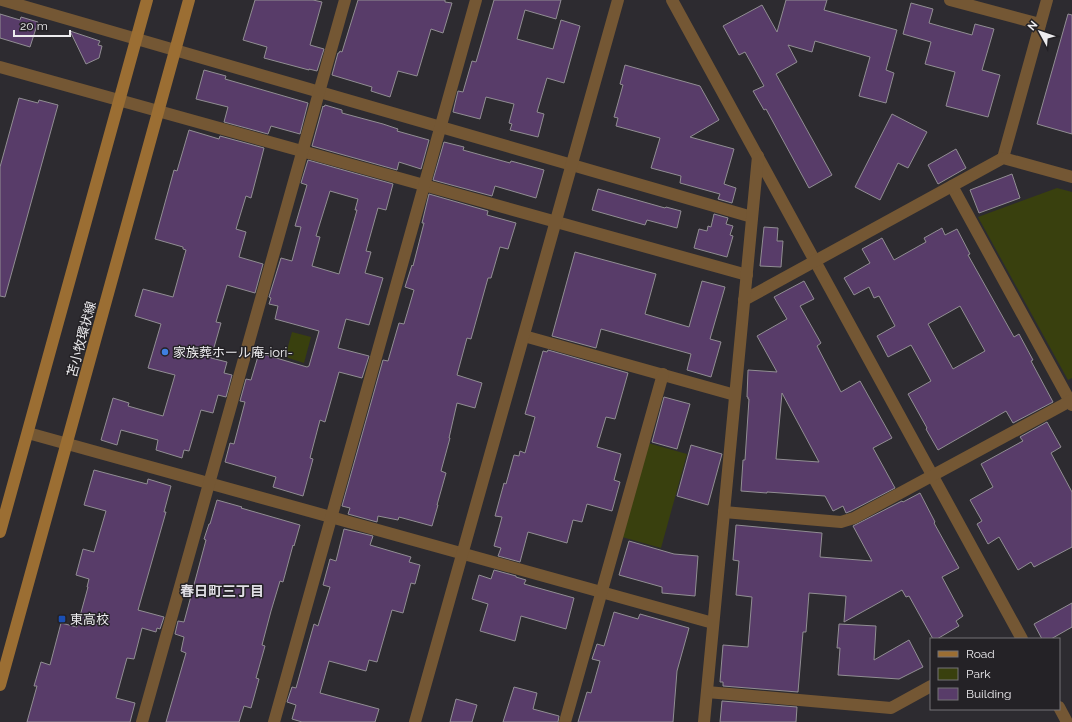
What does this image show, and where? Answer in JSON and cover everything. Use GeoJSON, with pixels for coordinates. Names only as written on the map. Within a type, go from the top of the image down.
{"type":"FeatureCollection","features":[{"type":"Feature","properties":{"kind":"main road","name":"苫小牧環状線"},"geometry":{"type":"LineString","coordinates":[[0,532],[147,0]]}},
{"type":"Feature","properties":{"kind":"main road","name":"苫小牧環状線"},"geometry":{"type":"LineString","coordinates":[[0,685],[189,0]]}},
{"type":"Feature","properties":{"kind":"street"},"geometry":{"type":"LineString","coordinates":[[142,722],[345,0]]}},
{"type":"Feature","properties":{"kind":"street"},"geometry":{"type":"LineString","coordinates":[[274,722],[476,0]]}},
{"type":"Feature","properties":{"kind":"street"},"geometry":{"type":"LineString","coordinates":[[415,722],[618,0]]}},
{"type":"Feature","properties":{"kind":"street"},"geometry":{"type":"LineString","coordinates":[[672,0],[933,476],[1019,638]]}},
{"type":"Feature","properties":{"kind":"street"},"geometry":{"type":"LineString","coordinates":[[950,0],[1040,24]]}},
{"type":"Feature","properties":{"kind":"street"},"geometry":{"type":"LineString","coordinates":[[1003,158],[1046,0]]}},
{"type":"Feature","properties":{"kind":"street"},"geometry":{"type":"LineString","coordinates":[[8,1],[752,217]]}},
{"type":"Feature","properties":{"kind":"street"},"geometry":{"type":"LineString","coordinates":[[0,67],[747,275]]}},
{"type":"Feature","properties":{"kind":"street"},"geometry":{"type":"LineString","coordinates":[[704,722],[758,156]]}},
{"type":"Feature","properties":{"kind":"street"},"geometry":{"type":"LineString","coordinates":[[744,300],[1003,158],[1072,177]]}},
{"type":"Feature","properties":{"kind":"street"},"geometry":{"type":"LineString","coordinates":[[724,512],[841,522],[854,518],[1072,402],[952,186]]}},
{"type":"Feature","properties":{"kind":"street"},"geometry":{"type":"LineString","coordinates":[[524,336],[736,395]]}},
{"type":"Feature","properties":{"kind":"street"},"geometry":{"type":"LineString","coordinates":[[565,722],[663,374]]}},
{"type":"Feature","properties":{"kind":"street"},"geometry":{"type":"LineString","coordinates":[[28,433],[713,623]]}},
{"type":"Feature","properties":{"kind":"street"},"geometry":{"type":"LineString","coordinates":[[707,692],[891,708],[930,687]]}},
{"type":"Feature","properties":{"kind":"street"},"geometry":{"type":"LineString","coordinates":[[1060,709],[1067,722]]}},
{"type":"Feature","properties":{"kind":"green space"},"geometry":{"type":"Polygon","coordinates":[[[1057,188],[1072,192],[1072,378],[1068,380],[978,217],[1057,188]]]}},
{"type":"Feature","properties":{"kind":"green space"},"geometry":{"type":"Polygon","coordinates":[[[292,332],[311,337],[304,363],[285,357],[292,332]]]}},
{"type":"Feature","properties":{"kind":"green space"},"geometry":{"type":"Polygon","coordinates":[[[648,443],[687,454],[661,548],[622,537],[648,443]]]}},
{"type":"Feature","properties":{"kind":"building"},"geometry":{"type":"Polygon","coordinates":[[[255,0],[313,0],[322,2],[310,45],[324,49],[317,71],[264,58],[267,47],[243,40],[255,0]]]}},
{"type":"Feature","properties":{"kind":"building"},"geometry":{"type":"Polygon","coordinates":[[[358,0],[445,0],[445,2],[452,3],[443,33],[431,29],[417,76],[398,71],[390,97],[371,91],[372,87],[332,75],[338,53],[340,51],[342,52],[358,0]]]}},
{"type":"Feature","properties":{"kind":"building"},"geometry":{"type":"Polygon","coordinates":[[[494,0],[561,0],[556,19],[525,10],[517,39],[553,49],[561,20],[580,26],[564,83],[547,78],[537,112],[544,114],[538,137],[510,130],[512,124],[509,123],[514,104],[486,97],[480,119],[453,112],[458,91],[463,92],[472,61],[476,62],[494,0]]]}},
{"type":"Feature","properties":{"kind":"building"},"geometry":{"type":"Polygon","coordinates":[[[786,0],[827,0],[824,10],[897,30],[886,70],[894,73],[886,103],[859,96],[870,57],[815,41],[812,52],[788,45],[797,62],[776,74],[832,175],[809,188],[766,109],[764,110],[753,91],[764,86],[745,52],[739,55],[723,26],[762,5],[777,32],[786,0]]]}},
{"type":"Feature","properties":{"kind":"building"},"geometry":{"type":"Polygon","coordinates":[[[911,3],[933,9],[929,23],[972,35],[975,24],[994,29],[982,70],[1000,75],[988,117],[946,106],[955,72],[925,64],[931,42],[903,34],[911,3]]]}},
{"type":"Feature","properties":{"kind":"building"},"geometry":{"type":"Polygon","coordinates":[[[0,14],[20,20],[21,17],[38,22],[30,47],[0,38],[0,14]]]}},
{"type":"Feature","properties":{"kind":"building"},"geometry":{"type":"Polygon","coordinates":[[[1068,14],[1072,15],[1072,134],[1037,124],[1068,14]]]}},
{"type":"Feature","properties":{"kind":"building"},"geometry":{"type":"Polygon","coordinates":[[[70,31],[100,41],[98,45],[102,46],[99,58],[86,64],[70,31]]]}},
{"type":"Feature","properties":{"kind":"building"},"geometry":{"type":"Polygon","coordinates":[[[625,65],[700,86],[719,120],[690,137],[734,149],[724,184],[736,188],[732,203],[718,199],[720,194],[680,183],[681,176],[651,168],[660,138],[616,126],[618,118],[614,117],[623,85],[620,84],[625,65]]]}},
{"type":"Feature","properties":{"kind":"building"},"geometry":{"type":"Polygon","coordinates":[[[204,70],[226,76],[225,79],[308,103],[300,134],[271,126],[268,134],[224,122],[228,107],[196,99],[204,70]]]}},
{"type":"Feature","properties":{"kind":"building"},"geometry":{"type":"Polygon","coordinates":[[[19,98],[38,103],[39,100],[58,105],[5,297],[0,296],[0,167],[19,98]]]}},
{"type":"Feature","properties":{"kind":"building"},"geometry":{"type":"Polygon","coordinates":[[[325,105],[342,110],[342,113],[383,124],[398,129],[397,131],[429,140],[421,169],[399,162],[397,170],[312,146],[323,106],[324,107],[325,105]]]}},
{"type":"Feature","properties":{"kind":"building"},"geometry":{"type":"Polygon","coordinates":[[[892,114],[927,132],[908,168],[898,163],[880,200],[855,187],[892,114]]]}},
{"type":"Feature","properties":{"kind":"building"},"geometry":{"type":"Polygon","coordinates":[[[189,130],[219,139],[220,136],[264,148],[251,198],[246,196],[236,229],[246,232],[239,257],[263,264],[255,293],[227,285],[216,322],[221,323],[211,358],[227,362],[224,373],[232,375],[226,397],[218,395],[213,413],[201,410],[189,451],[184,450],[182,458],[156,450],[158,440],[121,430],[117,445],[101,440],[113,398],[129,403],[128,406],[163,416],[175,375],[148,368],[161,324],[135,316],[143,289],[173,297],[186,250],[183,249],[183,247],[155,239],[174,170],[177,171],[189,130]]]}},
{"type":"Feature","properties":{"kind":"building"},"geometry":{"type":"Polygon","coordinates":[[[444,142],[464,147],[463,150],[510,163],[511,161],[544,170],[536,198],[495,186],[492,196],[433,180],[444,142]]]}},
{"type":"Feature","properties":{"kind":"building"},"geometry":{"type":"Polygon","coordinates":[[[956,149],[966,168],[938,184],[928,165],[956,149]]]}},
{"type":"Feature","properties":{"kind":"building"},"geometry":{"type":"Polygon","coordinates":[[[308,160],[393,184],[386,210],[378,208],[366,251],[371,252],[365,273],[383,278],[369,325],[346,319],[338,348],[369,356],[362,378],[339,372],[325,422],[320,420],[310,458],[313,459],[303,496],[273,487],[276,477],[225,462],[230,443],[234,444],[245,402],[240,401],[246,379],[251,380],[259,353],[307,367],[309,366],[319,331],[275,319],[278,306],[269,304],[271,298],[269,297],[281,258],[292,261],[301,227],[295,226],[307,185],[301,183],[308,160]],[[330,191],[316,236],[320,237],[312,266],[339,274],[357,210],[355,210],[358,199],[330,191]]]}},
{"type":"Feature","properties":{"kind":"building"},"geometry":{"type":"Polygon","coordinates":[[[1012,174],[1020,198],[979,213],[970,190],[1012,174]]]}},
{"type":"Feature","properties":{"kind":"building"},"geometry":{"type":"Polygon","coordinates":[[[598,189],[681,211],[677,228],[647,220],[645,225],[592,210],[598,189]]]}},
{"type":"Feature","properties":{"kind":"building"},"geometry":{"type":"Polygon","coordinates":[[[429,194],[488,211],[487,215],[516,223],[508,249],[500,247],[491,278],[488,278],[471,339],[467,338],[457,375],[482,383],[475,408],[457,403],[450,438],[441,471],[446,473],[432,526],[399,517],[398,520],[378,516],[377,522],[348,514],[350,508],[342,506],[383,360],[388,361],[399,323],[404,324],[414,290],[405,287],[412,265],[413,266],[424,223],[422,223],[429,194]]]}},
{"type":"Feature","properties":{"kind":"building"},"geometry":{"type":"Polygon","coordinates":[[[714,214],[728,218],[726,224],[733,226],[730,235],[733,236],[727,257],[694,248],[699,229],[707,231],[708,226],[711,227],[714,214]]]}},
{"type":"Feature","properties":{"kind":"building"},"geometry":{"type":"Polygon","coordinates":[[[764,227],[778,228],[777,241],[783,241],[781,267],[760,266],[764,227]]]}},
{"type":"Feature","properties":{"kind":"building"},"geometry":{"type":"Polygon","coordinates":[[[942,228],[945,235],[957,229],[970,254],[968,255],[1014,337],[1019,334],[1033,360],[1031,361],[1053,402],[1013,423],[1006,411],[938,450],[908,394],[931,381],[911,345],[888,357],[877,336],[895,326],[879,296],[874,298],[869,287],[854,295],[844,278],[870,263],[862,249],[882,238],[894,260],[926,242],[924,238],[942,228]],[[960,306],[928,324],[953,369],[985,351],[960,306]]]}},
{"type":"Feature","properties":{"kind":"building"},"geometry":{"type":"Polygon","coordinates":[[[575,252],[656,274],[645,314],[689,327],[702,281],[725,287],[710,339],[721,342],[711,377],[687,370],[691,354],[601,329],[596,348],[552,336],[575,252]]]}},
{"type":"Feature","properties":{"kind":"building"},"geometry":{"type":"Polygon","coordinates":[[[804,281],[814,299],[800,306],[821,343],[817,346],[841,392],[860,381],[892,438],[873,448],[895,488],[846,513],[843,506],[833,511],[825,496],[741,491],[743,460],[745,460],[749,399],[747,397],[748,370],[777,372],[757,336],[787,319],[774,297],[804,281]],[[782,393],[776,459],[819,462],[782,393]]]}},
{"type":"Feature","properties":{"kind":"building"},"geometry":{"type":"Polygon","coordinates":[[[548,350],[628,373],[615,419],[606,417],[597,447],[621,454],[614,480],[620,482],[612,511],[587,504],[582,522],[573,520],[567,543],[528,532],[520,562],[498,556],[501,548],[494,546],[502,517],[495,516],[504,483],[506,484],[514,455],[519,456],[520,451],[525,453],[535,417],[525,414],[543,351],[547,352],[548,350]]]}},
{"type":"Feature","properties":{"kind":"building"},"geometry":{"type":"Polygon","coordinates":[[[664,397],[690,404],[677,449],[652,442],[664,397]]]}},
{"type":"Feature","properties":{"kind":"building"},"geometry":{"type":"Polygon","coordinates":[[[1047,422],[1061,447],[1051,453],[1072,492],[1072,547],[1034,567],[1031,562],[1018,570],[999,537],[988,544],[977,524],[982,521],[970,500],[993,487],[981,464],[1023,441],[1020,437],[1047,422]]]}},
{"type":"Feature","properties":{"kind":"building"},"geometry":{"type":"Polygon","coordinates":[[[691,445],[722,454],[708,505],[677,496],[691,445]]]}},
{"type":"Feature","properties":{"kind":"building"},"geometry":{"type":"Polygon","coordinates":[[[94,470],[147,484],[148,479],[171,486],[164,512],[166,512],[138,610],[164,617],[160,629],[157,628],[156,632],[142,628],[134,659],[127,658],[116,698],[135,703],[130,722],[27,722],[37,686],[34,686],[41,662],[50,665],[61,623],[77,627],[88,587],[89,579],[76,575],[83,549],[94,552],[106,511],[84,505],[94,470]]]}},
{"type":"Feature","properties":{"kind":"building"},"geometry":{"type":"Polygon","coordinates":[[[920,493],[935,522],[934,523],[959,568],[942,577],[963,616],[956,621],[959,626],[939,638],[932,638],[909,596],[906,597],[902,590],[844,622],[846,596],[809,593],[806,632],[803,632],[798,692],[723,686],[723,682],[720,682],[723,645],[748,647],[752,597],[736,595],[739,561],[733,560],[736,525],[822,533],[820,557],[872,561],[853,526],[902,501],[903,502],[920,493]]]}},
{"type":"Feature","properties":{"kind":"building"},"geometry":{"type":"Polygon","coordinates":[[[217,500],[300,525],[283,582],[280,581],[271,611],[262,645],[265,646],[256,678],[259,679],[251,708],[244,706],[239,722],[166,722],[186,653],[181,651],[184,637],[175,634],[178,621],[184,622],[206,540],[204,539],[217,500]]]}},
{"type":"Feature","properties":{"kind":"building"},"geometry":{"type":"Polygon","coordinates":[[[344,529],[373,536],[370,545],[411,557],[409,562],[420,565],[415,584],[411,583],[403,613],[392,610],[377,662],[369,660],[366,671],[329,661],[320,693],[379,709],[375,722],[302,722],[292,719],[296,705],[287,702],[292,687],[296,688],[314,624],[318,626],[330,587],[323,585],[330,559],[336,561],[344,529]]]}},
{"type":"Feature","properties":{"kind":"building"},"geometry":{"type":"Polygon","coordinates":[[[629,541],[674,554],[698,556],[695,596],[662,593],[662,587],[619,575],[629,541]]]}},
{"type":"Feature","properties":{"kind":"building"},"geometry":{"type":"Polygon","coordinates":[[[494,570],[526,580],[524,584],[574,598],[566,629],[521,616],[515,641],[480,631],[488,604],[472,599],[479,575],[491,579],[494,570]]]}},
{"type":"Feature","properties":{"kind":"building"},"geometry":{"type":"Polygon","coordinates":[[[1072,603],[1072,627],[1053,638],[1041,638],[1034,624],[1072,603]]]}},
{"type":"Feature","properties":{"kind":"building"},"geometry":{"type":"Polygon","coordinates":[[[614,612],[638,619],[640,614],[689,628],[677,671],[673,722],[578,722],[587,692],[591,693],[600,661],[592,659],[597,644],[604,646],[614,612]]]}},
{"type":"Feature","properties":{"kind":"building"},"geometry":{"type":"Polygon","coordinates":[[[839,624],[876,626],[874,660],[909,640],[923,667],[899,679],[838,675],[840,648],[837,648],[839,624]]]}},
{"type":"Feature","properties":{"kind":"building"},"geometry":{"type":"Polygon","coordinates":[[[514,687],[537,693],[533,709],[559,716],[558,722],[503,722],[514,687]]]}},
{"type":"Feature","properties":{"kind":"building"},"geometry":{"type":"Polygon","coordinates":[[[456,699],[477,705],[472,722],[450,722],[456,699]]]}},
{"type":"Feature","properties":{"kind":"building"},"geometry":{"type":"Polygon","coordinates":[[[722,701],[797,707],[796,722],[720,722],[722,701]]]}},
{"type":"Feature","properties":{"kind":"place","name":"家族葬ホール庵-iori-"},"geometry":{"type":"Point","coordinates":[165,352]}},
{"type":"Feature","properties":{"kind":"place","name":"東高校"},"geometry":{"type":"Point","coordinates":[62,619]}},
{"type":"Feature","properties":{"kind":"district","name":"春日町三丁目"},"geometry":{"type":"Point","coordinates":[222,591]}}]}
